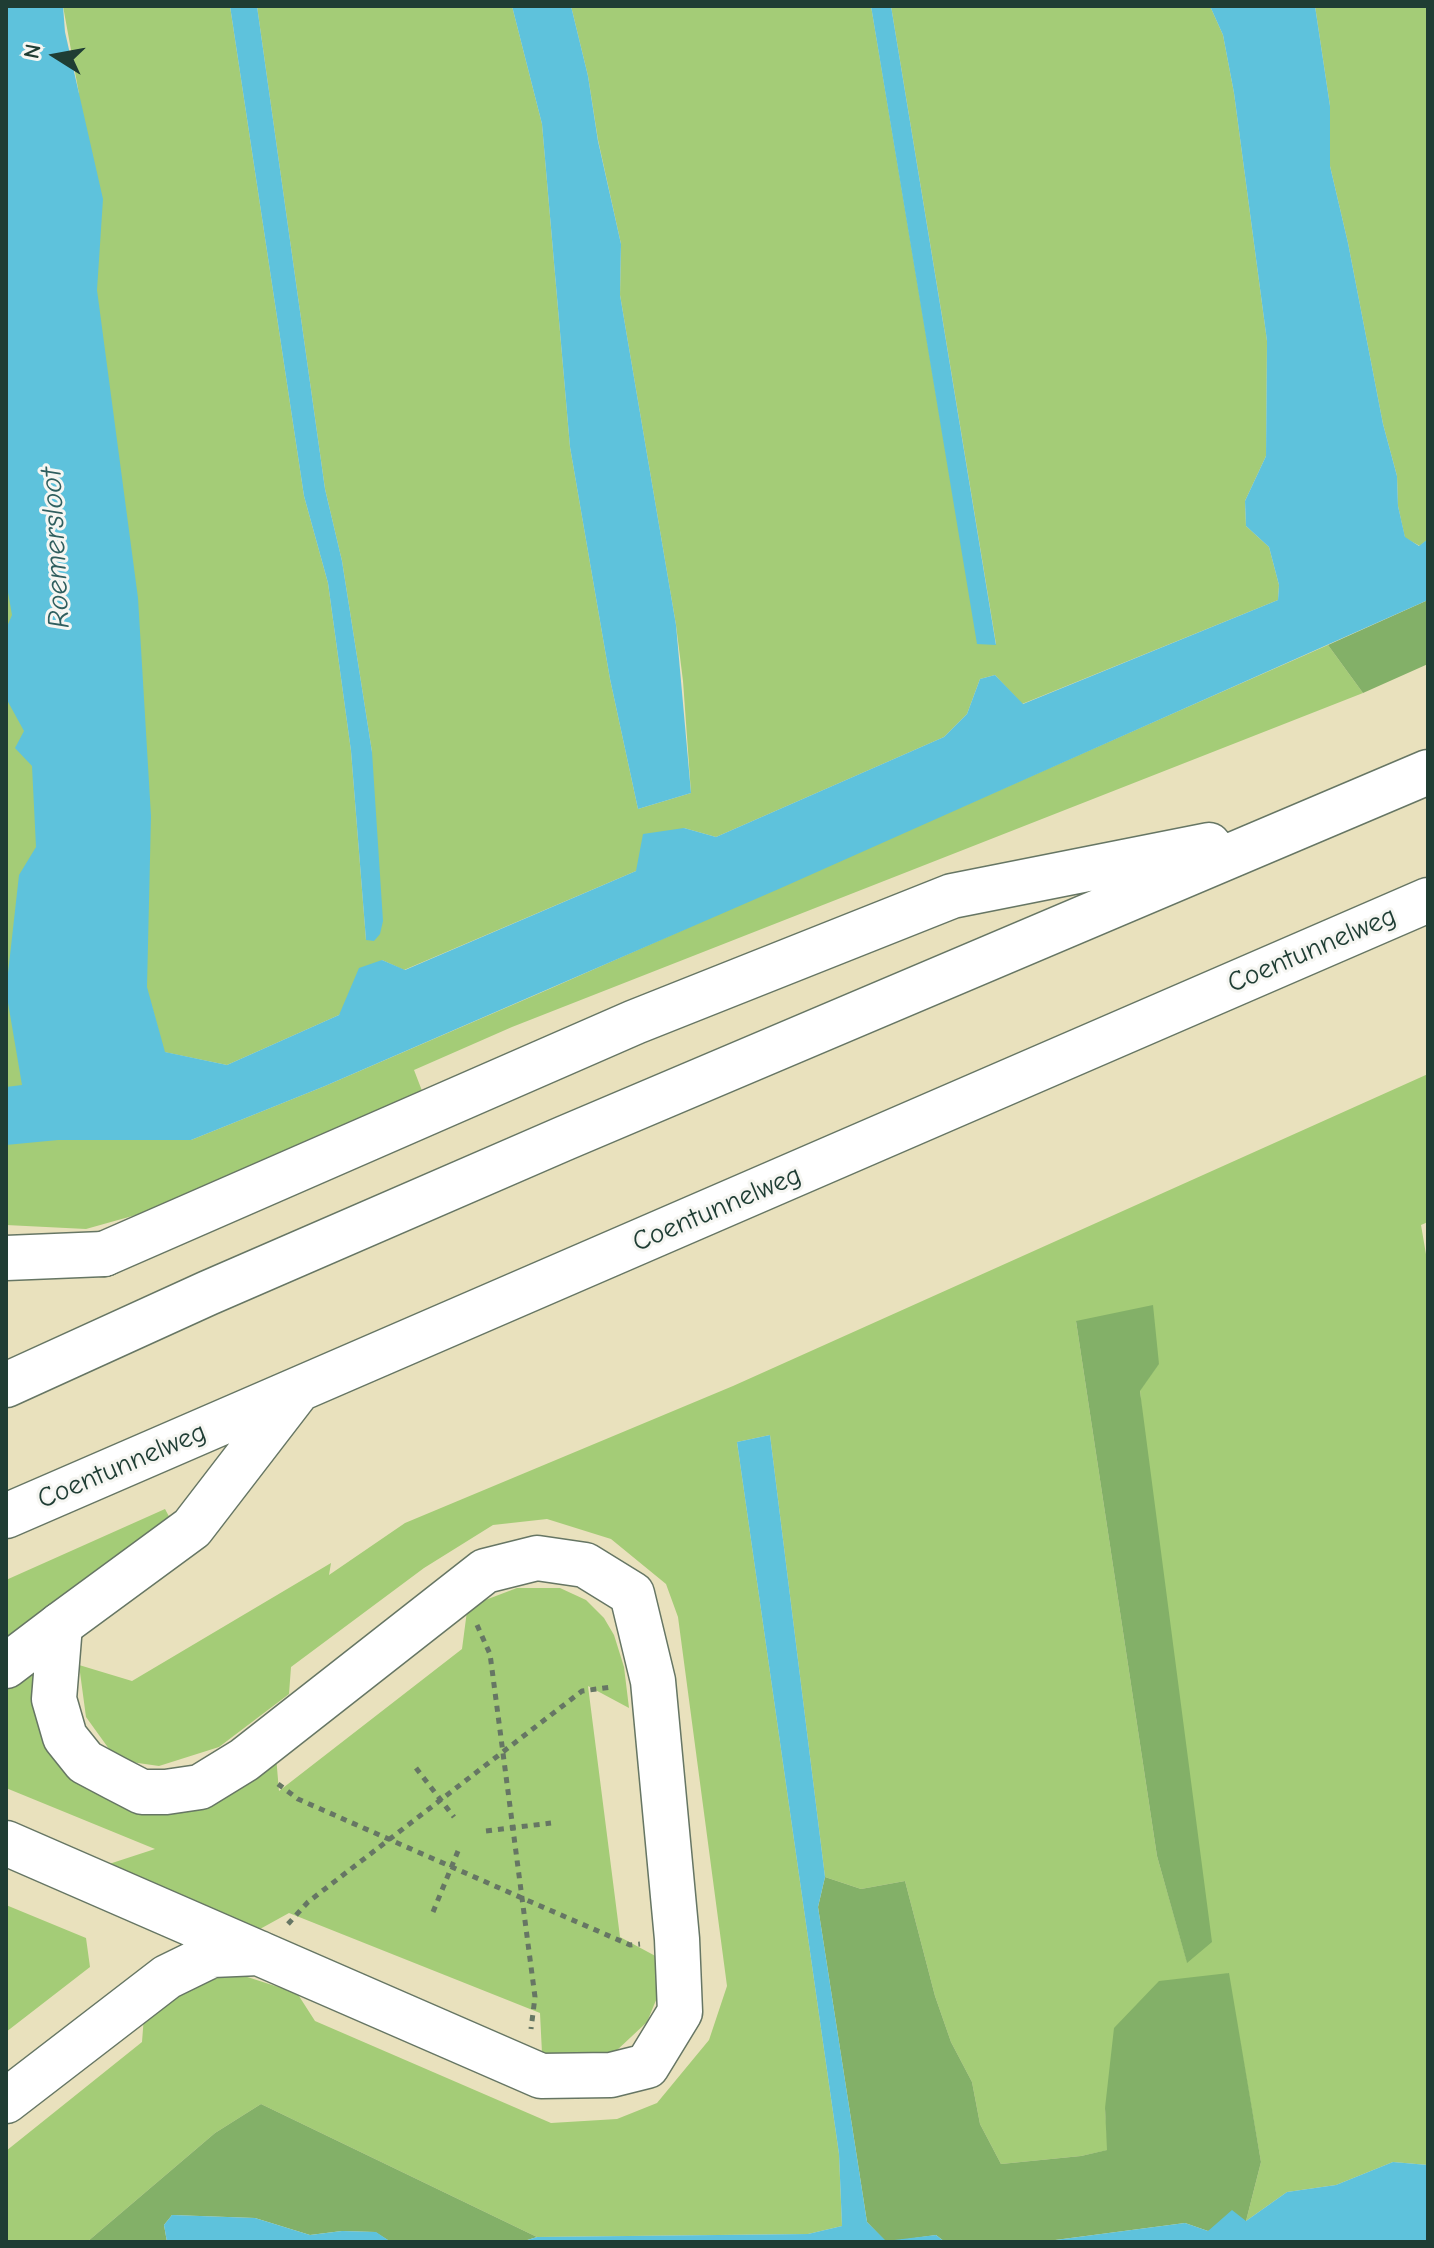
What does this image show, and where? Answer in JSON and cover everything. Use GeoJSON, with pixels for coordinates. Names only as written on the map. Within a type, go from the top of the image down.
{"type":"FeatureCollection","features":[{"type":"Feature","properties":{"kind":"main road"},"geometry":{"type":"LineString","coordinates":[[6,1385],[550,1144],[1428,772]]}},
{"type":"Feature","properties":{"kind":"main road"},"geometry":{"type":"LineString","coordinates":[[6,1258],[104,1254],[635,1022],[952,896],[1301,827]]}},
{"type":"Feature","properties":{"kind":"main road","name":"Coentunnelweg"},"geometry":{"type":"LineString","coordinates":[[6,1516],[1428,900]]}},
{"type":"Feature","properties":{"kind":"main road"},"geometry":{"type":"LineString","coordinates":[[6,1666],[192,1528],[298,1390]]}},
{"type":"Feature","properties":{"kind":"main road"},"geometry":{"type":"LineString","coordinates":[[6,1843],[541,2076],[611,2075],[647,2066],[680,2012],[677,1939],[653,1681],[632,1594],[585,1565],[537,1558],[485,1571],[244,1760],[200,1787],[166,1792],[142,1792],[85,1762],[65,1737],[54,1699],[60,1625]]}},
{"type":"Feature","properties":{"kind":"main road"},"geometry":{"type":"LineString","coordinates":[[7,2100],[167,1977],[212,1955],[261,1952]]}},
{"type":"Feature","properties":{"kind":"path"},"geometry":{"type":"LineString","coordinates":[[461,1590],[490,1654],[535,1997],[527,2070]]}},
{"type":"Feature","properties":{"kind":"path"},"geometry":{"type":"LineString","coordinates":[[261,1952],[308,1902],[582,1691],[653,1681]]}},
{"type":"Feature","properties":{"kind":"path"},"geometry":{"type":"LineString","coordinates":[[244,1760],[298,1799],[630,1945],[677,1939]]}},
{"type":"Feature","properties":{"kind":"path"},"geometry":{"type":"LineString","coordinates":[[416,1768],[454,1817]]}},
{"type":"Feature","properties":{"kind":"path"},"geometry":{"type":"LineString","coordinates":[[486,1831],[551,1823]]}},
{"type":"Feature","properties":{"kind":"path"},"geometry":{"type":"LineString","coordinates":[[433,1912],[458,1851]]}},
{"type":"Feature","properties":{"kind":"green space"},"geometry":{"type":"Polygon","coordinates":[[[6,6],[79,94],[63,6],[230,6],[304,496],[328,583],[351,751],[366,940],[372,752],[342,561],[325,489],[257,6],[512,6],[542,124],[570,447],[610,679],[638,809],[691,793],[683,681],[620,295],[621,244],[571,6],[871,6],[978,644],[996,644],[891,6],[1210,6],[1223,35],[1234,93],[1267,341],[1266,456],[1245,501],[1246,526],[1269,547],[1279,585],[1278,600],[1022,704],[995,675],[980,679],[967,714],[944,737],[716,837],[684,828],[636,871],[404,970],[382,960],[339,1015],[227,1065],[164,1052],[152,1007],[151,1010],[191,1140],[547,990],[1328,645],[1363,693],[512,1027],[414,1070],[424,1096],[168,1206],[86,1229],[6,1225],[6,6]]]}},
{"type":"Feature","properties":{"kind":"green space"},"geometry":{"type":"Polygon","coordinates":[[[1315,6],[1428,6],[1428,539],[1420,546],[1405,538],[1398,506],[1397,476],[1383,424],[1330,166],[1330,106],[1315,6]]]}},
{"type":"Feature","properties":{"kind":"green space"},"geometry":{"type":"Polygon","coordinates":[[[1428,600],[1428,664],[1363,693],[1328,645],[1428,600]]]}},
{"type":"Feature","properties":{"kind":"green space"},"geometry":{"type":"Polygon","coordinates":[[[1428,1074],[1428,1222],[1421,1225],[1428,1266],[1428,2165],[1393,2162],[1336,2185],[1287,2192],[1246,2221],[1261,2162],[1228,1973],[1105,2108],[1108,2150],[1081,2156],[1001,2164],[980,2124],[972,2082],[951,2042],[935,1996],[905,1881],[861,1889],[825,1877],[770,1435],[737,1442],[839,2154],[842,2226],[808,2234],[537,2237],[261,2104],[215,2133],[87,2242],[6,2242],[6,2151],[142,2042],[144,2016],[193,1983],[238,1974],[297,1993],[315,2021],[551,2123],[617,2119],[657,2103],[709,2040],[727,1986],[678,1617],[666,1584],[611,1539],[547,1519],[493,1525],[424,1568],[291,1667],[289,1694],[219,1747],[159,1766],[117,1760],[86,1717],[79,1665],[132,1681],[331,1563],[329,1575],[405,1523],[733,1386],[1428,1074]],[[1076,1321],[1157,1856],[1187,1962],[1140,1390],[1159,1363],[1076,1321]]]}},
{"type":"Feature","properties":{"kind":"green space"},"geometry":{"type":"Polygon","coordinates":[[[1153,1305],[1159,1364],[1140,1391],[1212,1942],[1187,1963],[1157,1856],[1076,1321],[1153,1305]]]}},
{"type":"Feature","properties":{"kind":"green space"},"geometry":{"type":"Polygon","coordinates":[[[165,1509],[173,1524],[6,1650],[6,1580],[165,1509]]]}},
{"type":"Feature","properties":{"kind":"green space"},"geometry":{"type":"Polygon","coordinates":[[[517,1588],[560,1588],[586,1600],[604,1618],[614,1635],[624,1667],[629,1708],[588,1686],[620,1937],[661,1959],[659,1993],[647,2022],[615,2052],[569,2059],[542,2053],[540,2013],[289,1913],[260,1929],[109,1864],[155,1849],[6,1788],[6,1684],[37,1659],[97,1792],[276,1756],[279,1791],[462,1649],[467,1611],[480,1602],[517,1588]]]}},
{"type":"Feature","properties":{"kind":"green space"},"geometry":{"type":"Polygon","coordinates":[[[825,1877],[861,1889],[905,1881],[935,1996],[951,2042],[972,2082],[980,2124],[1001,2164],[1081,2156],[1107,2150],[1105,2108],[1114,2028],[1159,1981],[1229,1973],[1261,2162],[1246,2221],[1208,2231],[1185,2223],[1040,2242],[945,2242],[936,2235],[886,2242],[867,2222],[818,1907],[825,1877]]]}},
{"type":"Feature","properties":{"kind":"green space"},"geometry":{"type":"Polygon","coordinates":[[[6,1905],[86,1938],[90,1967],[6,2032],[6,1905]]]}},
{"type":"Feature","properties":{"kind":"green space"},"geometry":{"type":"Polygon","coordinates":[[[261,2104],[537,2237],[521,2242],[391,2242],[375,2232],[342,2231],[310,2235],[255,2218],[172,2215],[164,2225],[167,2242],[87,2242],[215,2133],[261,2104]]]}},
{"type":"Feature","properties":{"kind":"water","name":"Roemersloot"},"geometry":{"type":"Polygon","coordinates":[[[6,6],[63,6],[65,32],[103,199],[97,290],[138,598],[151,816],[147,987],[165,1052],[227,1065],[339,1015],[359,968],[382,960],[405,970],[636,871],[643,834],[684,828],[716,837],[944,737],[967,714],[980,679],[995,675],[1023,704],[1278,600],[1279,585],[1269,547],[1246,526],[1245,501],[1266,456],[1267,341],[1234,93],[1223,35],[1210,6],[1315,6],[1330,106],[1330,166],[1383,424],[1397,476],[1398,506],[1405,537],[1419,546],[1428,539],[1428,600],[781,888],[325,1086],[191,1140],[58,1140],[6,1145],[6,1087],[22,1085],[6,991],[19,875],[36,847],[32,766],[15,748],[24,731],[7,700],[6,676],[6,629],[12,615],[6,581],[6,6]]]}},
{"type":"Feature","properties":{"kind":"water"},"geometry":{"type":"Polygon","coordinates":[[[230,6],[257,6],[325,489],[342,561],[372,752],[383,921],[380,934],[374,941],[366,940],[351,751],[328,583],[304,496],[230,6]]]}},
{"type":"Feature","properties":{"kind":"water"},"geometry":{"type":"Polygon","coordinates":[[[512,6],[571,6],[621,244],[620,295],[676,625],[691,793],[638,809],[610,679],[570,447],[542,124],[512,6]]]}},
{"type":"Feature","properties":{"kind":"water"},"geometry":{"type":"Polygon","coordinates":[[[871,6],[891,6],[996,645],[977,644],[871,6]]]}},
{"type":"Feature","properties":{"kind":"water"},"geometry":{"type":"Polygon","coordinates":[[[770,1435],[825,1877],[818,1907],[867,2222],[886,2241],[936,2235],[945,2242],[521,2242],[537,2237],[808,2234],[842,2226],[839,2154],[737,1442],[770,1435]]]}},
{"type":"Feature","properties":{"kind":"water"},"geometry":{"type":"Polygon","coordinates":[[[1393,2162],[1428,2165],[1428,2242],[1040,2242],[1185,2223],[1208,2231],[1232,2210],[1246,2221],[1287,2192],[1336,2185],[1393,2162]]]}},
{"type":"Feature","properties":{"kind":"water"},"geometry":{"type":"Polygon","coordinates":[[[172,2215],[255,2218],[310,2235],[342,2231],[376,2232],[391,2242],[167,2242],[164,2225],[172,2215]]]}}]}
